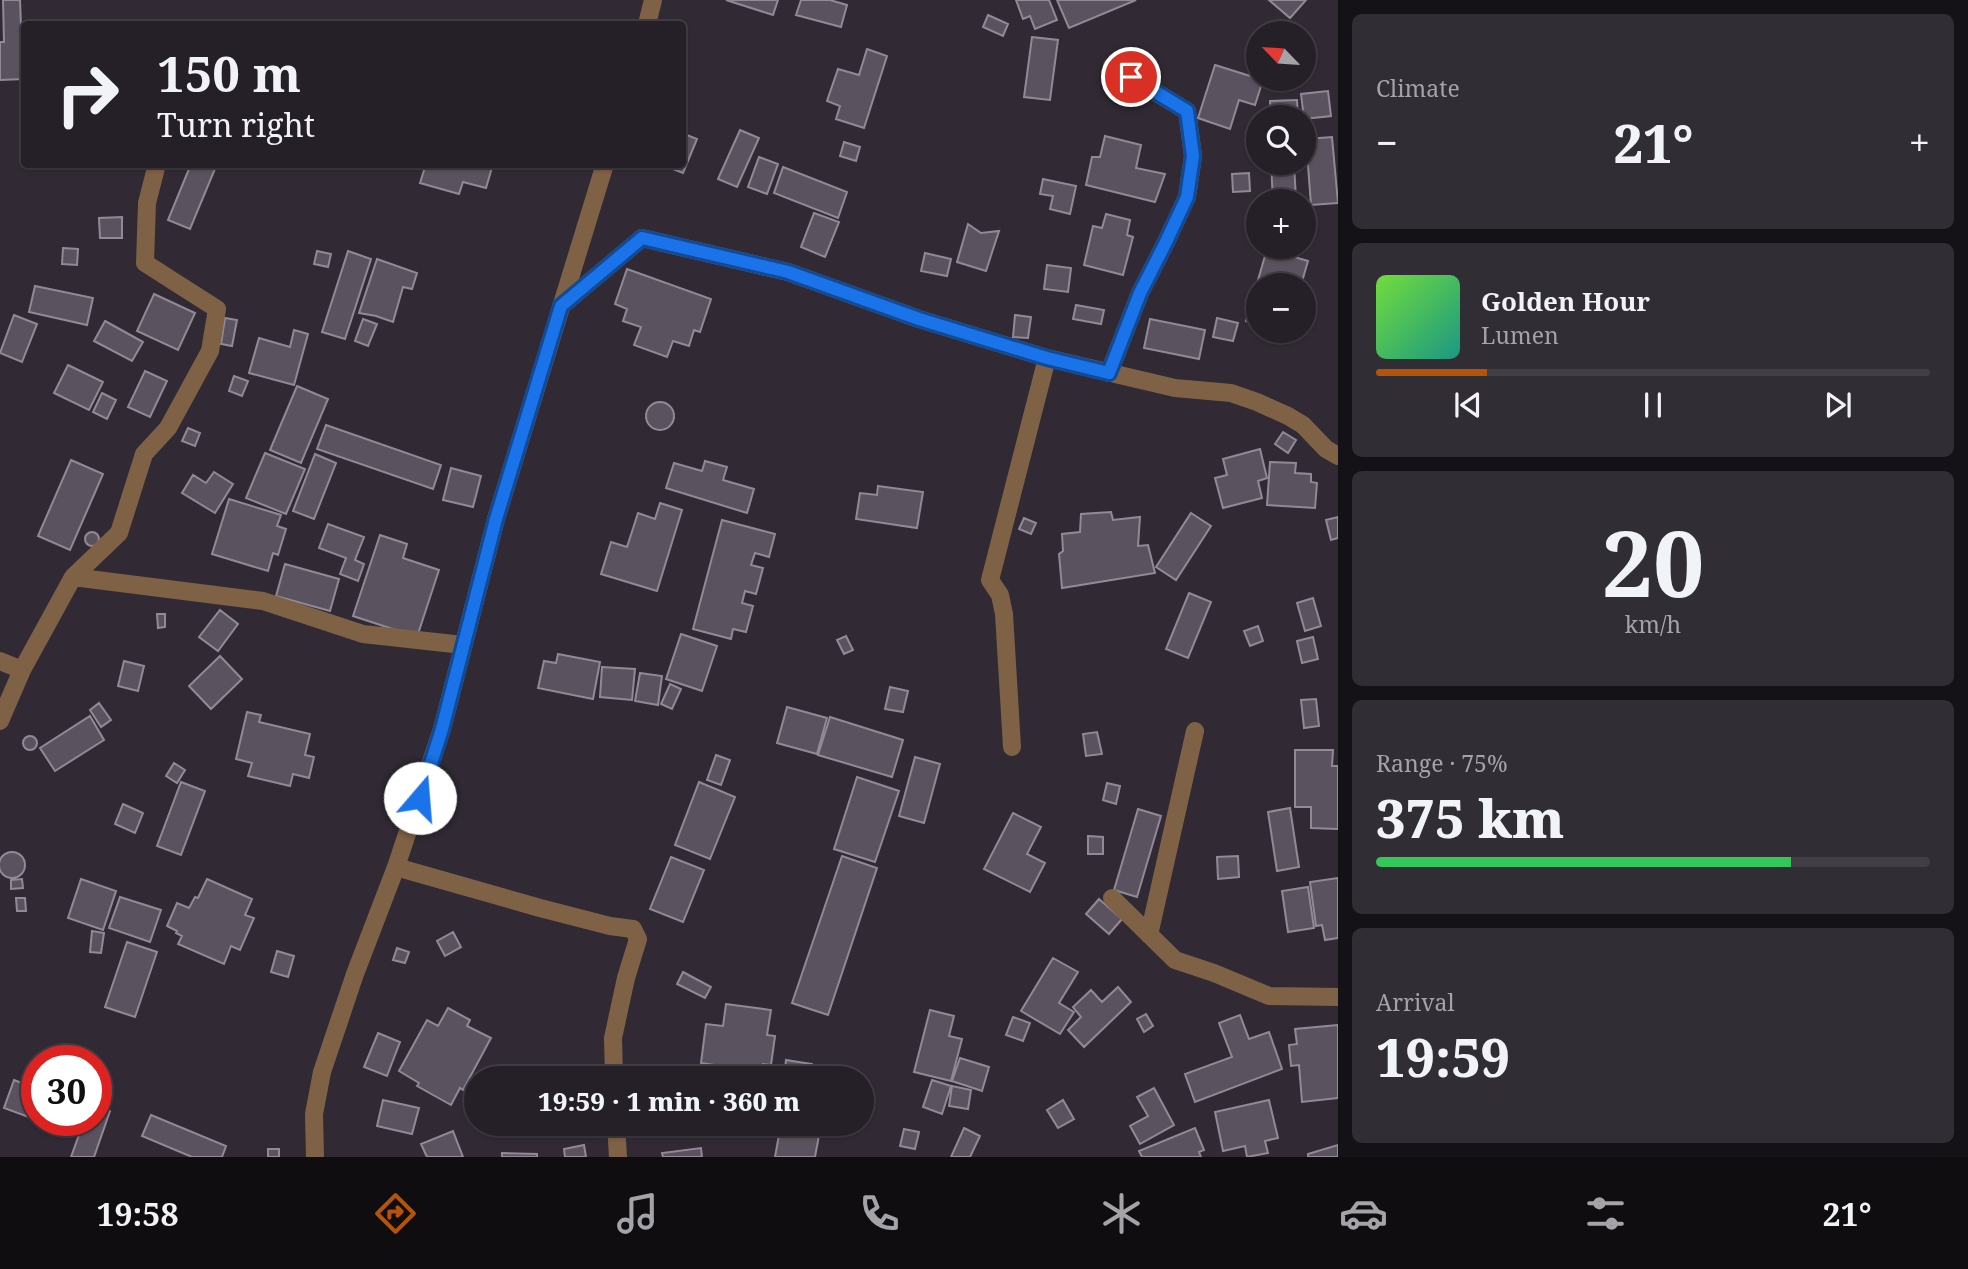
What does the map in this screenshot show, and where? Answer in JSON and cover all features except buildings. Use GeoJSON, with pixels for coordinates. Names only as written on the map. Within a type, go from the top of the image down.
{"type":"FeatureCollection","features":[{"type":"Feature","properties":{"kind":"street"},"geometry":{"type":"LineString","coordinates":[[648,21],[653,0]]}},
{"type":"Feature","properties":{"kind":"street"},"geometry":{"type":"LineString","coordinates":[[1109,373],[1140,293],[1187,197],[1193,156],[1187,111],[1112,66]]}},
{"type":"Feature","properties":{"kind":"street"},"geometry":{"type":"LineString","coordinates":[[0,721],[22,670],[73,577],[119,533],[144,454],[168,428],[210,351],[217,309],[145,263],[147,204],[156,168]]}},
{"type":"Feature","properties":{"kind":"street"},"geometry":{"type":"LineString","coordinates":[[315,1157],[314,1114],[322,1072],[355,974],[396,867],[442,729],[496,519],[604,168]]}},
{"type":"Feature","properties":{"kind":"street"},"geometry":{"type":"LineString","coordinates":[[561,306],[642,238],[788,272],[919,319],[1047,358],[1175,388],[1231,393],[1257,402],[1303,425],[1326,449],[1338,456]]}},
{"type":"Feature","properties":{"kind":"street"},"geometry":{"type":"LineString","coordinates":[[1012,747],[1004,614],[1000,595],[990,580],[1047,358]]}},
{"type":"Feature","properties":{"kind":"street"},"geometry":{"type":"LineString","coordinates":[[73,577],[263,601],[363,634],[463,645]]}},
{"type":"Feature","properties":{"kind":"street"},"geometry":{"type":"LineString","coordinates":[[0,661],[22,670]]}},
{"type":"Feature","properties":{"kind":"street"},"geometry":{"type":"LineString","coordinates":[[1149,935],[1195,731]]}},
{"type":"Feature","properties":{"kind":"street"},"geometry":{"type":"LineString","coordinates":[[396,867],[540,908],[610,926],[634,929],[638,939],[613,1038],[614,1066]]}},
{"type":"Feature","properties":{"kind":"street"},"geometry":{"type":"LineString","coordinates":[[1112,898],[1175,960],[1269,996],[1338,997]]}},
{"type":"Feature","properties":{"kind":"street"},"geometry":{"type":"LineString","coordinates":[[617,1136],[618,1157]]}},
{"type":"Feature","properties":{"kind":"route"},"geometry":{"type":"LineString","coordinates":[[420,798],[442,729],[496,519],[561,306],[642,238],[788,272],[919,319],[1047,358],[1109,373],[1140,293],[1187,197],[1193,156],[1187,111],[1131,77]]}}]}
